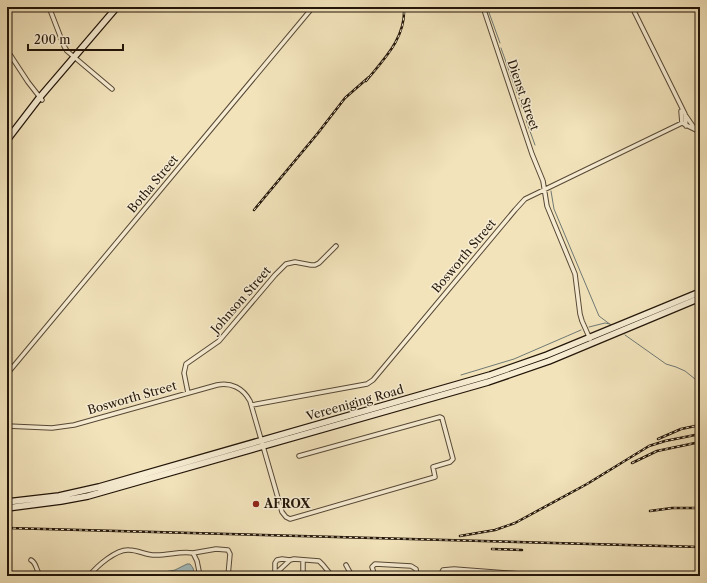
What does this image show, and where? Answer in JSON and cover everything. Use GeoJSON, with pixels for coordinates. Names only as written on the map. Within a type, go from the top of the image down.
{"type":"FeatureCollection","features":[{"type":"Feature","properties":{"kind":"main road"},"geometry":{"type":"LineString","coordinates":[[7,140],[25,120],[116,7]]}},
{"type":"Feature","properties":{"kind":"main road","name":"Vereeniging Road"},"geometry":{"type":"LineString","coordinates":[[7,508],[61,502],[88,496],[465,383],[530,362],[700,292]]}},
{"type":"Feature","properties":{"kind":"main road","name":"Vereeniging Road"},"geometry":{"type":"LineString","coordinates":[[7,502],[80,492],[488,382],[549,361],[700,298]]}},
{"type":"Feature","properties":{"kind":"street"},"geometry":{"type":"LineString","coordinates":[[49,7],[64,46],[70,54],[112,88]]}},
{"type":"Feature","properties":{"kind":"street","name":"Botha Street"},"geometry":{"type":"LineString","coordinates":[[7,374],[313,7]]}},
{"type":"Feature","properties":{"kind":"street","name":"Dienst Street"},"geometry":{"type":"LineString","coordinates":[[483,7],[532,154],[543,181],[547,206],[575,274],[580,314],[593,343]]}},
{"type":"Feature","properties":{"kind":"street"},"geometry":{"type":"LineString","coordinates":[[632,7],[681,108],[699,132]]}},
{"type":"Feature","properties":{"kind":"street"},"geometry":{"type":"LineString","coordinates":[[7,50],[41,99]]}},
{"type":"Feature","properties":{"kind":"street"},"geometry":{"type":"LineString","coordinates":[[681,108],[682,123],[699,132]]}},
{"type":"Feature","properties":{"kind":"street"},"geometry":{"type":"LineString","coordinates":[[685,114],[686,126]]}},
{"type":"Feature","properties":{"kind":"street","name":"Bosworth Street"},"geometry":{"type":"LineString","coordinates":[[252,405],[367,384],[373,380],[525,199],[682,123]]}},
{"type":"Feature","properties":{"kind":"street","name":"Johnson Street"},"geometry":{"type":"LineString","coordinates":[[188,393],[184,373],[186,364],[219,341],[275,275],[289,263],[295,262],[311,266],[319,263],[336,246]]}},
{"type":"Feature","properties":{"kind":"street","name":"Bosworth Street"},"geometry":{"type":"LineString","coordinates":[[7,426],[52,428],[74,425],[217,385],[231,384],[244,392],[252,405],[282,512],[286,518],[290,519],[435,477],[432,467],[450,462],[453,459],[442,418],[440,417],[299,456]]}},
{"type":"Feature","properties":{"kind":"street"},"geometry":{"type":"LineString","coordinates":[[89,576],[101,563],[124,550],[155,555],[182,552],[194,553],[216,549],[228,550],[230,554],[228,576]]}},
{"type":"Feature","properties":{"kind":"street"},"geometry":{"type":"LineString","coordinates":[[194,553],[200,576]]}},
{"type":"Feature","properties":{"kind":"street"},"geometry":{"type":"LineString","coordinates":[[274,575],[277,560],[282,559],[316,560],[321,562],[332,576]]}},
{"type":"Feature","properties":{"kind":"street"},"geometry":{"type":"LineString","coordinates":[[31,560],[35,563],[38,573],[42,576]]}},
{"type":"Feature","properties":{"kind":"street"},"geometry":{"type":"LineString","coordinates":[[274,575],[290,560]]}},
{"type":"Feature","properties":{"kind":"street"},"geometry":{"type":"LineString","coordinates":[[303,560],[303,575]]}},
{"type":"Feature","properties":{"kind":"street"},"geometry":{"type":"LineString","coordinates":[[375,576],[372,567],[375,564],[411,566],[416,569],[417,576]]}},
{"type":"Feature","properties":{"kind":"street"},"geometry":{"type":"LineString","coordinates":[[346,565],[352,576]]}},
{"type":"Feature","properties":{"kind":"street"},"geometry":{"type":"LineString","coordinates":[[440,576],[443,570],[454,569],[547,576]]}},
{"type":"Feature","properties":{"kind":"water"},"geometry":{"type":"Polygon","coordinates":[[[190,564],[193,568],[195,576],[144,576],[175,570],[190,564]]]}},
{"type":"Feature","properties":{"kind":"waterway"},"geometry":{"type":"LineString","coordinates":[[487,7],[500,43]]}},
{"type":"Feature","properties":{"kind":"waterway"},"geometry":{"type":"LineString","coordinates":[[501,48],[517,93]]}},
{"type":"Feature","properties":{"kind":"waterway"},"geometry":{"type":"LineString","coordinates":[[519,98],[523,110]]}},
{"type":"Feature","properties":{"kind":"waterway"},"geometry":{"type":"LineString","coordinates":[[526,120],[535,145]]}},
{"type":"Feature","properties":{"kind":"waterway"},"geometry":{"type":"LineString","coordinates":[[551,191],[554,209],[599,316],[611,325]]}},
{"type":"Feature","properties":{"kind":"waterway"},"geometry":{"type":"LineString","coordinates":[[589,327],[605,323],[610,324]]}},
{"type":"Feature","properties":{"kind":"waterway"},"geometry":{"type":"LineString","coordinates":[[461,375],[514,359],[581,330]]}},
{"type":"Feature","properties":{"kind":"waterway"},"geometry":{"type":"LineString","coordinates":[[625,335],[666,364],[685,371],[700,383]]}},
{"type":"Feature","properties":{"kind":"railway"},"geometry":{"type":"LineString","coordinates":[[366,81],[398,38],[404,18],[404,7]]}},
{"type":"Feature","properties":{"kind":"railway"},"geometry":{"type":"LineString","coordinates":[[254,210],[345,98],[369,77]]}},
{"type":"Feature","properties":{"kind":"railway"},"geometry":{"type":"LineString","coordinates":[[658,439],[681,429],[700,425]]}},
{"type":"Feature","properties":{"kind":"railway"},"geometry":{"type":"LineString","coordinates":[[460,536],[495,530],[515,523],[587,484],[649,446],[665,441],[700,434]]}},
{"type":"Feature","properties":{"kind":"railway"},"geometry":{"type":"LineString","coordinates":[[632,463],[657,451],[700,442]]}},
{"type":"Feature","properties":{"kind":"railway"},"geometry":{"type":"LineString","coordinates":[[650,511],[672,508],[700,508]]}},
{"type":"Feature","properties":{"kind":"railway"},"geometry":{"type":"LineString","coordinates":[[7,528],[700,547]]}},
{"type":"Feature","properties":{"kind":"railway"},"geometry":{"type":"LineString","coordinates":[[492,549],[522,550]]}},
{"type":"Feature","properties":{"kind":"place","name":"AFROX"},"geometry":{"type":"Point","coordinates":[256,504]}}]}
